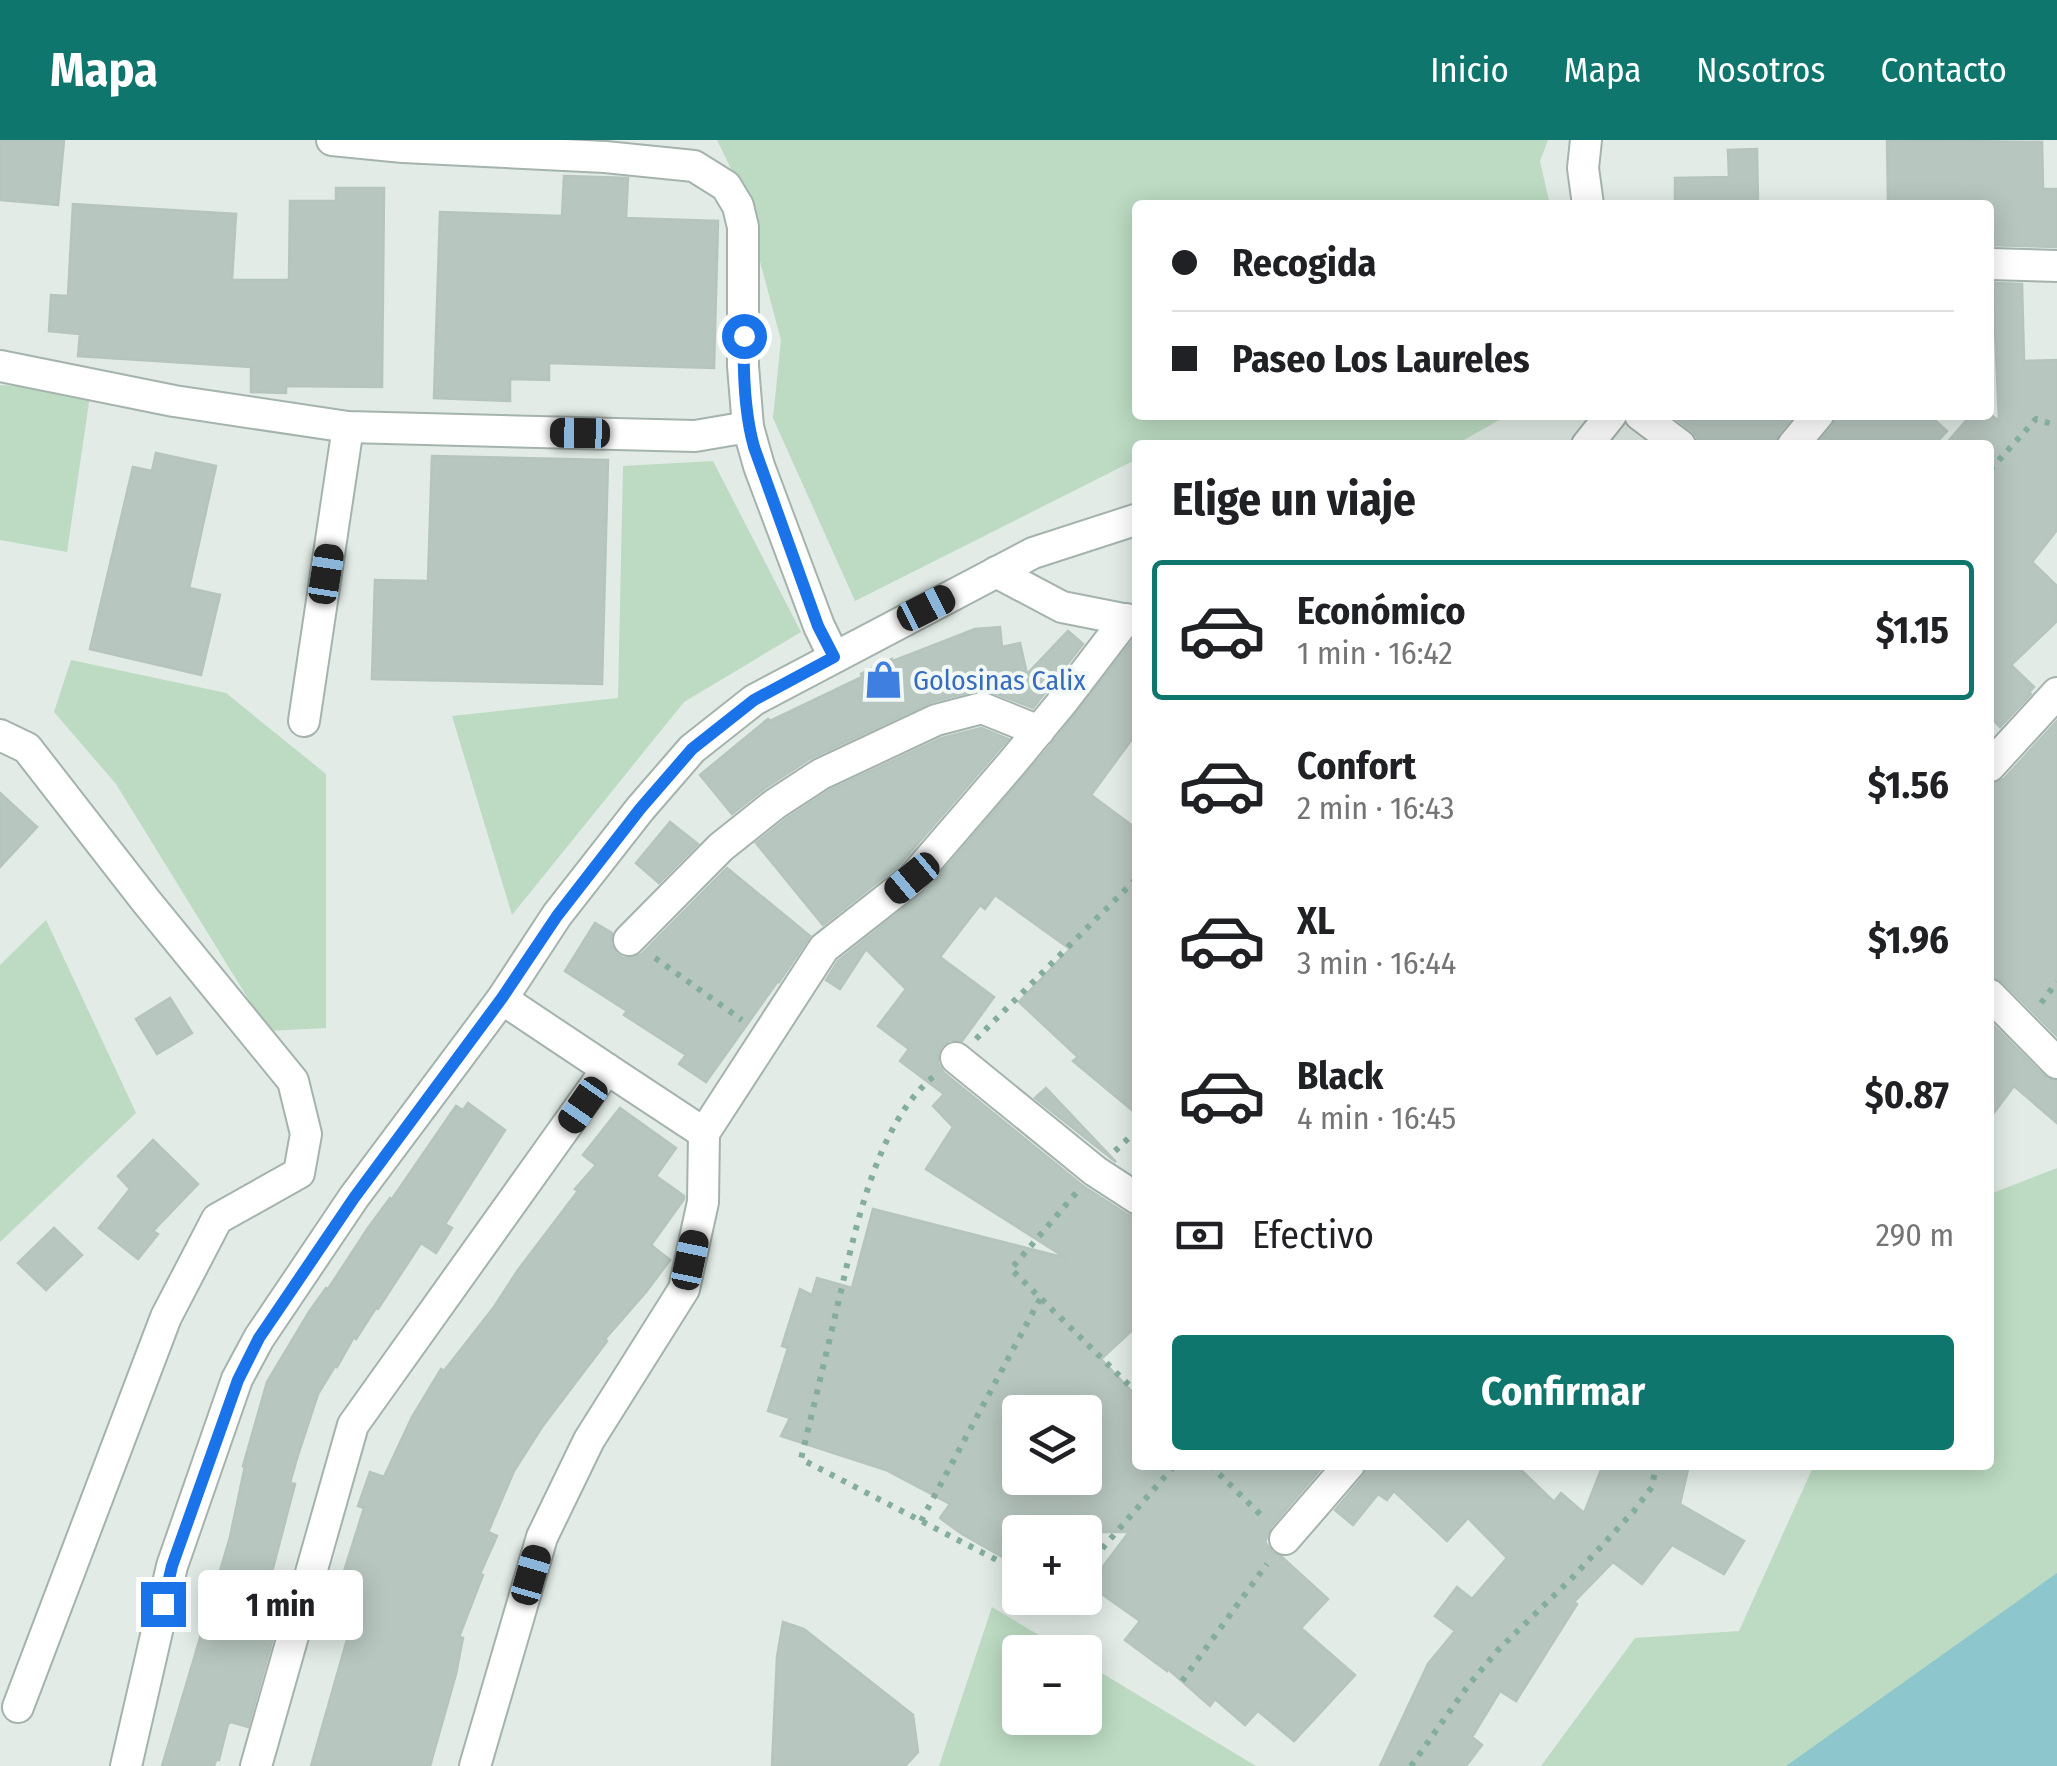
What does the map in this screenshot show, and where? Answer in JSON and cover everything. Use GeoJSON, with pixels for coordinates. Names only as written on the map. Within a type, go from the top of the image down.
{"type":"FeatureCollection","features":[{"type":"Feature","properties":{"kind":"street"},"geometry":{"type":"LineString","coordinates":[[332,140],[605,156],[694,166],[726,186],[738,206],[743,227],[743,366],[748,427],[818,626],[834,657]]}},
{"type":"Feature","properties":{"kind":"street"},"geometry":{"type":"LineString","coordinates":[[1587,140],[1583,168],[1587,200]]}},
{"type":"Feature","properties":{"kind":"street"},"geometry":{"type":"LineString","coordinates":[[1994,264],[2057,266]]}},
{"type":"Feature","properties":{"kind":"street"},"geometry":{"type":"LineString","coordinates":[[0,366],[174,401],[348,427],[695,436],[748,427]]}},
{"type":"Feature","properties":{"kind":"street"},"geometry":{"type":"LineString","coordinates":[[1590,440],[1607,420]]}},
{"type":"Feature","properties":{"kind":"street"},"geometry":{"type":"LineString","coordinates":[[1647,420],[1673,440]]}},
{"type":"Feature","properties":{"kind":"street"},"geometry":{"type":"LineString","coordinates":[[1796,440],[1814,420]]}},
{"type":"Feature","properties":{"kind":"street"},"geometry":{"type":"LineString","coordinates":[[304,721],[348,427]]}},
{"type":"Feature","properties":{"kind":"street"},"geometry":{"type":"LineString","coordinates":[[126,1766],[172,1566],[238,1380],[259,1338],[354,1198],[502,998],[557,916],[640,809],[692,749],[754,700],[1033,553],[1132,521]]}},
{"type":"Feature","properties":{"kind":"street"},"geometry":{"type":"LineString","coordinates":[[996,572],[1062,608],[1132,620]]}},
{"type":"Feature","properties":{"kind":"street"},"geometry":{"type":"LineString","coordinates":[[475,1766],[542,1537],[589,1440],[684,1290],[703,1202],[704,1134],[824,948],[912,878],[1132,620]]}},
{"type":"Feature","properties":{"kind":"street"},"geometry":{"type":"LineString","coordinates":[[1995,751],[2057,693]]}},
{"type":"Feature","properties":{"kind":"street"},"geometry":{"type":"LineString","coordinates":[[629,940],[721,847],[820,774],[936,720],[982,708],[1039,730]]}},
{"type":"Feature","properties":{"kind":"street"},"geometry":{"type":"LineString","coordinates":[[0,736],[27,748],[293,1081],[306,1134],[299,1174],[216,1220],[166,1317],[18,1707]]}},
{"type":"Feature","properties":{"kind":"street"},"geometry":{"type":"LineString","coordinates":[[502,998],[704,1134]]}},
{"type":"Feature","properties":{"kind":"street"},"geometry":{"type":"LineString","coordinates":[[1994,999],[2057,1063]]}},
{"type":"Feature","properties":{"kind":"street"},"geometry":{"type":"LineString","coordinates":[[956,1058],[1095,1171],[1132,1195]]}},
{"type":"Feature","properties":{"kind":"street"},"geometry":{"type":"LineString","coordinates":[[256,1766],[354,1426],[607,1069]]}},
{"type":"Feature","properties":{"kind":"street"},"geometry":{"type":"LineString","coordinates":[[1285,1539],[1345,1470]]}},
{"type":"Feature","properties":{"kind":"path"},"geometry":{"type":"LineString","coordinates":[[1994,466],[2036,419],[2057,426]]}},
{"type":"Feature","properties":{"kind":"path"},"geometry":{"type":"LineString","coordinates":[[1002,1563],[802,1459],[860,1214],[888,1140],[919,1089],[956,1058],[1132,882]]}},
{"type":"Feature","properties":{"kind":"path"},"geometry":{"type":"LineString","coordinates":[[629,940],[766,1038]]}},
{"type":"Feature","properties":{"kind":"path"},"geometry":{"type":"LineString","coordinates":[[1095,1171],[1010,1269],[1132,1388]]}},
{"type":"Feature","properties":{"kind":"path"},"geometry":{"type":"LineString","coordinates":[[921,1522],[1040,1300]]}},
{"type":"Feature","properties":{"kind":"path"},"geometry":{"type":"LineString","coordinates":[[1102,1549],[1171,1470]]}},
{"type":"Feature","properties":{"kind":"path"},"geometry":{"type":"LineString","coordinates":[[1182,1680],[1285,1539],[1215,1470]]}},
{"type":"Feature","properties":{"kind":"path"},"geometry":{"type":"LineString","coordinates":[[1412,1766],[1467,1686],[1633,1512],[1652,1487],[1655,1470]]}},
{"type":"Feature","properties":{"kind":"green space"},"geometry":{"type":"Polygon","coordinates":[[[717,140],[1548,140],[1540,161],[1549,200],[1132,200],[1132,420],[1499,420],[1464,440],[1132,440],[1132,462],[855,601],[773,418],[781,340],[740,187],[717,140]]]}},
{"type":"Feature","properties":{"kind":"green space"},"geometry":{"type":"Polygon","coordinates":[[[0,385],[91,389],[67,552],[0,540],[0,385]]]}},
{"type":"Feature","properties":{"kind":"green space"},"geometry":{"type":"Polygon","coordinates":[[[713,461],[801,632],[684,702],[512,915],[452,716],[618,698],[623,466],[713,461]]]}},
{"type":"Feature","properties":{"kind":"green space"},"geometry":{"type":"Polygon","coordinates":[[[71,660],[226,693],[326,774],[326,1028],[268,1031],[116,784],[54,712],[71,660]]]}},
{"type":"Feature","properties":{"kind":"green space"},"geometry":{"type":"Polygon","coordinates":[[[46,920],[136,1113],[0,1242],[0,965],[46,920]]]}},
{"type":"Feature","properties":{"kind":"green space"},"geometry":{"type":"Polygon","coordinates":[[[2057,1168],[2057,1613],[1837,1766],[1541,1766],[1635,1638],[1739,1631],[1812,1470],[1994,1470],[1994,1192],[2057,1168]]]}},
{"type":"Feature","properties":{"kind":"green space"},"geometry":{"type":"Polygon","coordinates":[[[992,1607],[1039,1635],[1002,1635],[1002,1735],[1102,1735],[1102,1673],[1256,1766],[939,1766],[992,1607]]]}},
{"type":"Feature","properties":{"kind":"water"},"geometry":{"type":"Polygon","coordinates":[[[2057,1573],[2057,1766],[1786,1766],[2057,1573]]]}},
{"type":"Feature","properties":{"kind":"building"},"geometry":{"type":"Polygon","coordinates":[[[0,140],[64,140],[58,205],[0,200],[0,140]]]}},
{"type":"Feature","properties":{"kind":"building"},"geometry":{"type":"Polygon","coordinates":[[[1887,140],[2042,142],[2043,189],[2057,189],[2057,247],[1994,245],[1994,200],[1888,200],[1887,140]]]}},
{"type":"Feature","properties":{"kind":"building"},"geometry":{"type":"Polygon","coordinates":[[[1757,149],[1758,200],[1675,200],[1675,178],[1729,177],[1728,150],[1757,149]]]}},
{"type":"Feature","properties":{"kind":"building"},"geometry":{"type":"Polygon","coordinates":[[[564,176],[628,178],[626,218],[718,221],[714,368],[549,363],[549,380],[510,379],[510,401],[434,398],[440,212],[562,216],[564,176]]]}},
{"type":"Feature","properties":{"kind":"building"},"geometry":{"type":"Polygon","coordinates":[[[336,188],[384,188],[382,387],[286,386],[286,393],[251,392],[251,367],[78,356],[80,334],[49,331],[51,295],[68,296],[73,204],[236,214],[232,280],[289,280],[290,201],[336,201],[336,188]]]}},
{"type":"Feature","properties":{"kind":"building"},"geometry":{"type":"Polygon","coordinates":[[[1994,283],[2022,284],[2024,361],[2057,360],[2057,530],[2032,562],[2057,586],[2057,621],[2011,665],[2034,687],[2000,727],[1994,721],[1994,440],[1949,440],[1967,420],[1994,417],[1999,421],[1994,283]]]}},
{"type":"Feature","properties":{"kind":"building"},"geometry":{"type":"Polygon","coordinates":[[[1678,420],[1790,420],[1776,440],[1697,440],[1678,420]]]}},
{"type":"Feature","properties":{"kind":"building"},"geometry":{"type":"Polygon","coordinates":[[[1835,420],[1935,420],[1947,431],[1939,440],[1821,440],[1835,420]]]}},
{"type":"Feature","properties":{"kind":"building"},"geometry":{"type":"Polygon","coordinates":[[[156,453],[216,466],[189,588],[220,595],[201,675],[90,649],[133,467],[152,471],[156,453]]]}},
{"type":"Feature","properties":{"kind":"building"},"geometry":{"type":"Polygon","coordinates":[[[432,456],[608,460],[602,684],[372,679],[375,580],[428,581],[432,456]]]}},
{"type":"Feature","properties":{"kind":"building"},"geometry":{"type":"Polygon","coordinates":[[[1000,627],[1002,647],[1020,643],[1027,674],[1068,631],[1083,644],[1033,708],[978,690],[931,702],[811,758],[732,814],[700,775],[768,719],[862,677],[861,674],[892,659],[975,629],[1000,627]]]}},
{"type":"Feature","properties":{"kind":"building"},"geometry":{"type":"Polygon","coordinates":[[[1132,641],[1132,739],[1091,795],[1132,826],[1132,1110],[1073,1061],[1078,1057],[1019,1002],[1070,949],[995,895],[985,909],[980,905],[940,957],[994,997],[962,1041],[950,1040],[942,1046],[938,1064],[944,1073],[1083,1186],[1132,1216],[1132,1331],[1101,1359],[1132,1392],[1132,1470],[1320,1470],[1271,1527],[1265,1542],[1328,1599],[1301,1628],[1355,1675],[1294,1741],[1258,1711],[1245,1725],[1215,1699],[1210,1706],[1168,1669],[1125,1640],[1140,1621],[1102,1594],[1102,1568],[1129,1532],[1102,1532],[1102,1515],[1002,1515],[1002,1557],[940,1518],[950,1504],[886,1470],[781,1436],[790,1418],[768,1411],[788,1348],[782,1346],[800,1289],[812,1295],[817,1278],[852,1288],[873,1209],[1066,1258],[926,1169],[953,1127],[933,1106],[944,1094],[900,1061],[909,1049],[878,1026],[906,989],[866,949],[840,989],[826,980],[838,961],[926,891],[1051,745],[1132,641]]]}},
{"type":"Feature","properties":{"kind":"building"},"geometry":{"type":"Polygon","coordinates":[[[2057,721],[2057,1036],[2003,982],[1994,979],[1994,783],[2004,779],[2057,721]]]}},
{"type":"Feature","properties":{"kind":"building"},"geometry":{"type":"Polygon","coordinates":[[[981,728],[1008,739],[899,865],[823,925],[756,843],[830,790],[942,738],[981,728]]]}},
{"type":"Feature","properties":{"kind":"building"},"geometry":{"type":"Polygon","coordinates":[[[0,793],[37,827],[0,867],[0,793]]]}},
{"type":"Feature","properties":{"kind":"building"},"geometry":{"type":"Polygon","coordinates":[[[670,822],[698,844],[659,883],[636,863],[670,822]]]}},
{"type":"Feature","properties":{"kind":"building"},"geometry":{"type":"Polygon","coordinates":[[[727,868],[810,936],[706,1082],[679,1064],[686,1055],[565,971],[595,923],[612,933],[611,944],[623,958],[642,954],[727,868]]]}},
{"type":"Feature","properties":{"kind":"building"},"geometry":{"type":"Polygon","coordinates":[[[170,998],[192,1033],[157,1054],[136,1019],[170,998]]]}},
{"type":"Feature","properties":{"kind":"building"},"geometry":{"type":"Polygon","coordinates":[[[1994,1026],[2044,1076],[2057,1081],[2057,1123],[2014,1086],[1994,1113],[1994,1026]]]}},
{"type":"Feature","properties":{"kind":"building"},"geometry":{"type":"Polygon","coordinates":[[[1046,1088],[1116,1162],[1035,1098],[1046,1088]]]}},
{"type":"Feature","properties":{"kind":"building"},"geometry":{"type":"Polygon","coordinates":[[[468,1103],[505,1130],[445,1224],[452,1228],[436,1253],[421,1243],[318,1394],[290,1483],[295,1484],[256,1633],[273,1638],[248,1727],[228,1724],[214,1766],[162,1766],[230,1537],[243,1466],[267,1382],[309,1312],[368,1228],[456,1106],[463,1110],[468,1103]]]}},
{"type":"Feature","properties":{"kind":"building"},"geometry":{"type":"Polygon","coordinates":[[[620,1108],[676,1148],[656,1176],[684,1199],[651,1245],[670,1260],[605,1339],[514,1471],[488,1532],[497,1536],[459,1637],[463,1638],[456,1674],[430,1766],[311,1766],[362,1587],[341,1581],[364,1508],[358,1506],[370,1472],[384,1477],[412,1417],[441,1369],[444,1371],[494,1307],[578,1191],[575,1189],[596,1165],[583,1155],[620,1108]]]}},
{"type":"Feature","properties":{"kind":"building"},"geometry":{"type":"Polygon","coordinates":[[[153,1140],[198,1184],[153,1231],[158,1234],[138,1259],[99,1228],[130,1189],[118,1176],[153,1140]]]}},
{"type":"Feature","properties":{"kind":"building"},"geometry":{"type":"Polygon","coordinates":[[[54,1228],[82,1255],[46,1290],[18,1263],[54,1228]]]}},
{"type":"Feature","properties":{"kind":"building"},"geometry":{"type":"Polygon","coordinates":[[[1365,1470],[1521,1470],[1554,1502],[1561,1493],[1584,1513],[1601,1470],[1688,1470],[1680,1504],[1744,1541],[1724,1574],[1672,1545],[1642,1584],[1613,1562],[1574,1602],[1577,1604],[1516,1701],[1500,1691],[1472,1737],[1482,1745],[1466,1766],[1380,1766],[1428,1664],[1455,1631],[1435,1616],[1457,1587],[1472,1599],[1507,1558],[1468,1518],[1447,1541],[1394,1491],[1387,1500],[1378,1494],[1353,1525],[1335,1510],[1365,1470]]]}},
{"type":"Feature","properties":{"kind":"building"},"geometry":{"type":"Polygon","coordinates":[[[783,1622],[804,1629],[913,1715],[918,1752],[905,1766],[772,1766],[777,1657],[783,1622]]]}},
{"type":"Feature","properties":{"kind":"place","name":"Golosinas Calix"},"geometry":{"type":"Point","coordinates":[883,680]}},
{"type":"Feature","properties":{"kind":"route"},"geometry":{"type":"LineString","coordinates":[[163,1604],[172,1566],[238,1380],[259,1338],[354,1198],[502,998],[557,916],[692,749],[754,700],[834,657],[818,626],[748,427],[744,336]]}}]}
